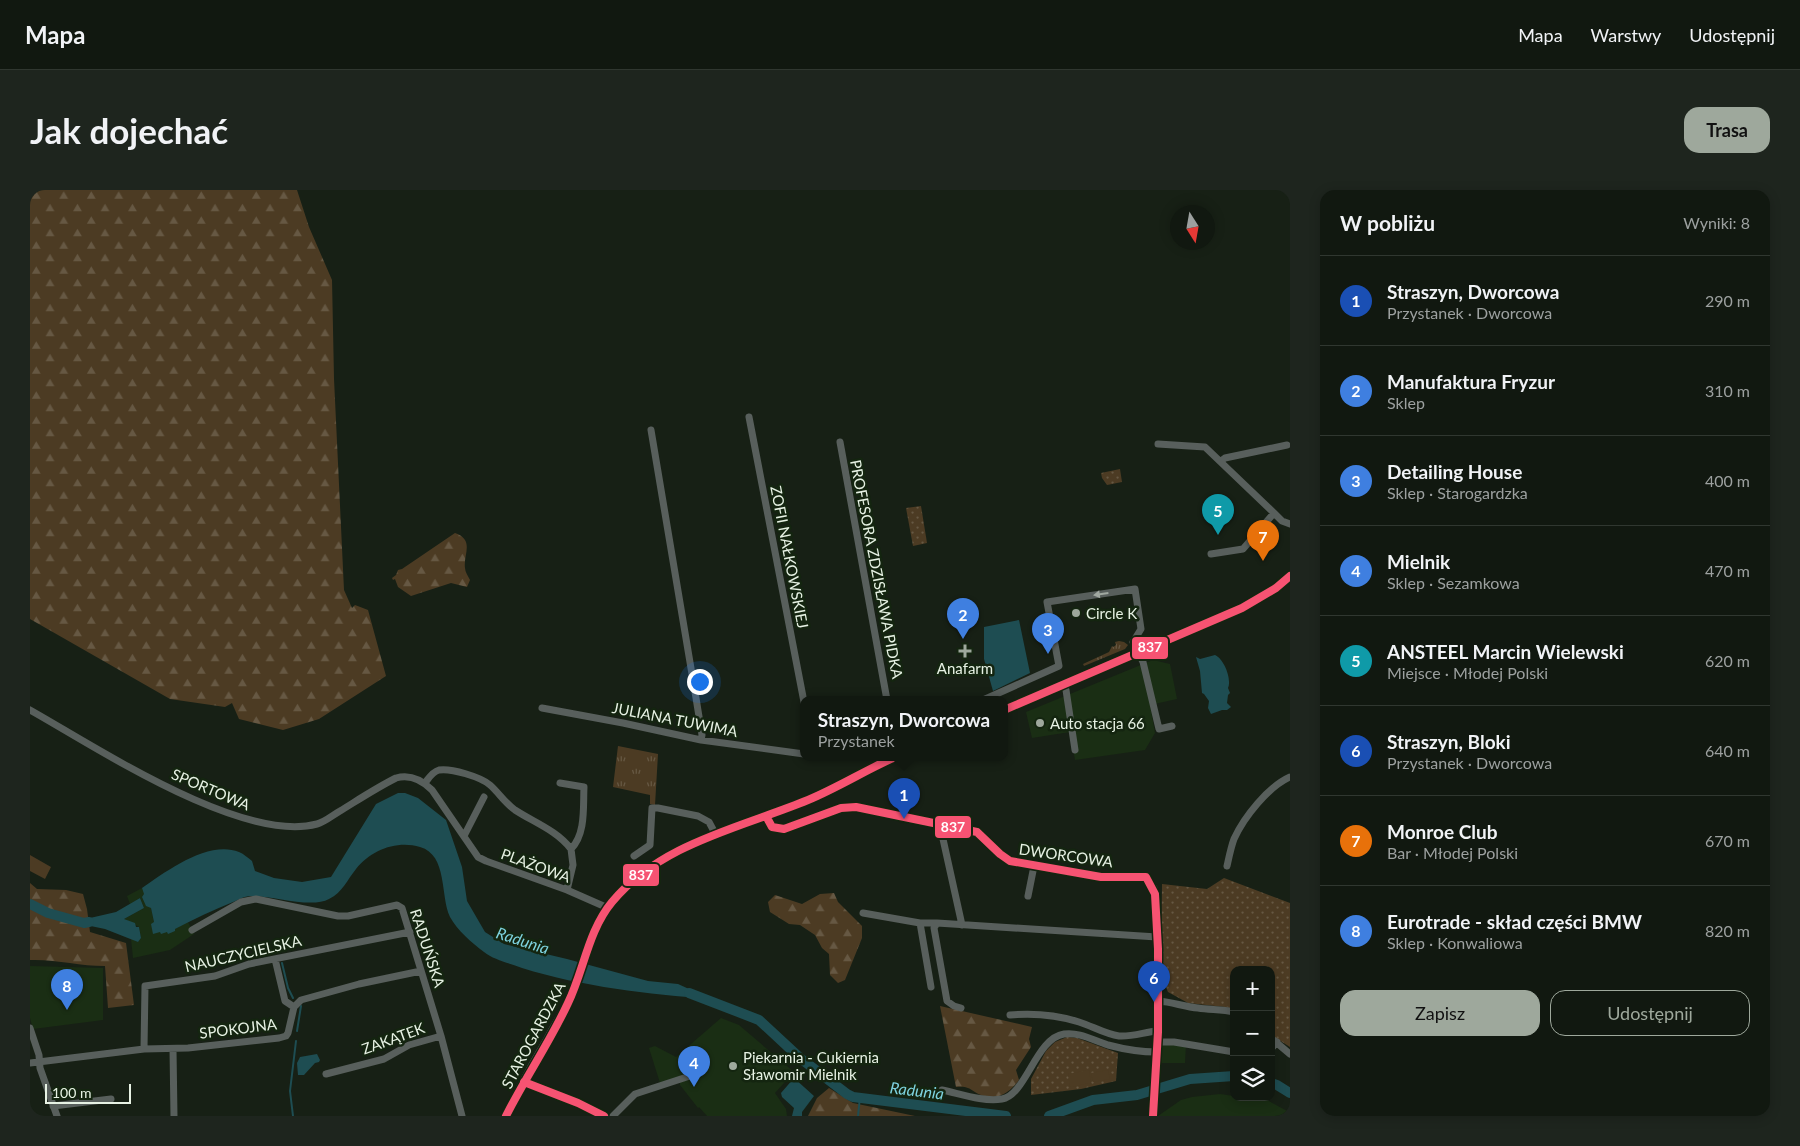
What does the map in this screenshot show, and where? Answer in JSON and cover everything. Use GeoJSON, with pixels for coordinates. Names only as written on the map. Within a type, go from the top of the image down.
{"type":"FeatureCollection","features":[{"type":"Feature","properties":{"kind":"main road"},"geometry":{"type":"LineString","coordinates":[[1008,708],[1242,608],[1276,588],[1290,576]]}},
{"type":"Feature","properties":{"kind":"main road","name":"STAROGARDZKA"},"geometry":{"type":"LineString","coordinates":[[506,1116],[565,1009],[596,928],[608,908],[631,881],[650,866],[675,852],[810,799],[885,761]]}},
{"type":"Feature","properties":{"kind":"street","name":"ZOFII NAŁKOWSKIEJ"},"geometry":{"type":"LineString","coordinates":[[749,417],[803,696]]}},
{"type":"Feature","properties":{"kind":"street"},"geometry":{"type":"LineString","coordinates":[[651,430],[702,735],[701,740]]}},
{"type":"Feature","properties":{"kind":"street","name":"PROFESORA ZDZISŁAWA PIDKA"},"geometry":{"type":"LineString","coordinates":[[840,442],[886,696]]}},
{"type":"Feature","properties":{"kind":"street"},"geometry":{"type":"LineString","coordinates":[[1158,444],[1205,447],[1282,521],[1290,524]]}},
{"type":"Feature","properties":{"kind":"street"},"geometry":{"type":"LineString","coordinates":[[1221,461],[1225,458],[1287,445]]}},
{"type":"Feature","properties":{"kind":"street"},"geometry":{"type":"LineString","coordinates":[[1211,554],[1243,549],[1274,513]]}},
{"type":"Feature","properties":{"kind":"street"},"geometry":{"type":"LineString","coordinates":[[992,696],[1059,666],[1048,602],[1135,589],[1141,626],[1133,642],[1143,662],[1159,729],[1172,726]]}},
{"type":"Feature","properties":{"kind":"street"},"geometry":{"type":"LineString","coordinates":[[1064,684],[1075,750]]}},
{"type":"Feature","properties":{"kind":"street","name":"JULIANA TUWIMA"},"geometry":{"type":"LineString","coordinates":[[542,708],[701,740],[800,753]]}},
{"type":"Feature","properties":{"kind":"street","name":"SPORTOWA"},"geometry":{"type":"LineString","coordinates":[[30,710],[179,792],[230,815],[261,823],[288,827],[317,824],[389,782],[405,776],[417,778],[425,783]]}},
{"type":"Feature","properties":{"kind":"street","name":"PLAŻOWA"},"geometry":{"type":"LineString","coordinates":[[571,850],[554,832],[514,810],[483,780],[454,771],[439,770],[433,773],[425,783],[432,790],[478,857],[486,862],[568,890],[608,908]]}},
{"type":"Feature","properties":{"kind":"street"},"geometry":{"type":"LineString","coordinates":[[1227,866],[1234,839],[1253,808],[1283,780],[1290,777]]}},
{"type":"Feature","properties":{"kind":"street"},"geometry":{"type":"LineString","coordinates":[[560,783],[584,787],[582,824],[577,841],[571,850],[573,865],[568,890]]}},
{"type":"Feature","properties":{"kind":"street"},"geometry":{"type":"LineString","coordinates":[[464,836],[484,797]]}},
{"type":"Feature","properties":{"kind":"street","name":"DWORCOWA"},"geometry":{"type":"LineString","coordinates":[[766,816],[770,827],[775,830],[784,829],[841,808],[856,807],[977,832],[1001,856],[1034,866],[1101,877],[1137,875],[1146,878],[1154,888],[1155,894],[1159,1001],[1156,1070]]}},
{"type":"Feature","properties":{"kind":"street"},"geometry":{"type":"LineString","coordinates":[[634,856],[650,845],[652,808],[698,816],[709,822],[716,835]]}},
{"type":"Feature","properties":{"kind":"street"},"geometry":{"type":"LineString","coordinates":[[941,825],[962,925]]}},
{"type":"Feature","properties":{"kind":"street"},"geometry":{"type":"LineString","coordinates":[[1028,896],[1034,866]]}},
{"type":"Feature","properties":{"kind":"street","name":"RADUŃSKA"},"geometry":{"type":"LineString","coordinates":[[194,928],[241,902],[256,899],[338,916],[348,916],[397,905],[402,908],[441,1036],[462,1116]]}},
{"type":"Feature","properties":{"kind":"street"},"geometry":{"type":"LineString","coordinates":[[863,913],[920,923],[1157,937]]}},
{"type":"Feature","properties":{"kind":"street"},"geometry":{"type":"LineString","coordinates":[[920,923],[931,987]]}},
{"type":"Feature","properties":{"kind":"street"},"geometry":{"type":"LineString","coordinates":[[937,924],[934,928],[947,1001],[961,1008]]}},
{"type":"Feature","properties":{"kind":"street","name":"NAUCZYCIELSKA"},"geometry":{"type":"LineString","coordinates":[[144,1049],[144,986],[215,976],[249,964],[410,932]]}},
{"type":"Feature","properties":{"kind":"street"},"geometry":{"type":"LineString","coordinates":[[275,959],[285,1001],[294,1006]]}},
{"type":"Feature","properties":{"kind":"street","name":"SPOKOJNA"},"geometry":{"type":"LineString","coordinates":[[30,1063],[144,1049],[173,1049],[282,1038],[288,1033],[294,1006],[301,1000],[421,971]]}},
{"type":"Feature","properties":{"kind":"street"},"geometry":{"type":"LineString","coordinates":[[1159,1001],[1195,1008],[1230,1011]]}},
{"type":"Feature","properties":{"kind":"street"},"geometry":{"type":"LineString","coordinates":[[1010,1015],[1030,1014],[1059,1017],[1112,1035],[1122,1036],[1157,1031]]}},
{"type":"Feature","properties":{"kind":"street"},"geometry":{"type":"LineString","coordinates":[[30,1028],[57,1116]]}},
{"type":"Feature","properties":{"kind":"street"},"geometry":{"type":"LineString","coordinates":[[942,1090],[982,1098],[1004,1099],[1015,1092],[1046,1044],[1062,1034],[1084,1035],[1124,1049],[1157,1052]]}},
{"type":"Feature","properties":{"kind":"street","name":"ZAKĄTEK"},"geometry":{"type":"LineString","coordinates":[[326,1074],[384,1059],[410,1045],[441,1036]]}},
{"type":"Feature","properties":{"kind":"street"},"geometry":{"type":"LineString","coordinates":[[1275,1041],[1290,1054]]}},
{"type":"Feature","properties":{"kind":"street"},"geometry":{"type":"LineString","coordinates":[[1157,1042],[1174,1042],[1230,1051]]}},
{"type":"Feature","properties":{"kind":"street"},"geometry":{"type":"LineString","coordinates":[[173,1049],[174,1116]]}},
{"type":"Feature","properties":{"kind":"street"},"geometry":{"type":"LineString","coordinates":[[613,1116],[635,1094],[693,1074]]}},
{"type":"Feature","properties":{"kind":"street"},"geometry":{"type":"LineString","coordinates":[[524,1082],[590,1112],[604,1116]]}},
{"type":"Feature","properties":{"kind":"street"},"geometry":{"type":"LineString","coordinates":[[53,1106],[111,1099]]}},
{"type":"Feature","properties":{"kind":"street"},"geometry":{"type":"LineString","coordinates":[[1153,1116],[1154,1104]]}},
{"type":"Feature","properties":{"kind":"shaded area"},"geometry":{"type":"Polygon","coordinates":[[[1153,660],[1170,664],[1177,699],[1150,705],[1155,733],[1145,750],[1075,760],[1070,732],[1032,738],[1026,712],[1153,660]]]}},
{"type":"Feature","properties":{"kind":"shaded area"},"geometry":{"type":"Polygon","coordinates":[[[142,888],[151,908],[154,922],[160,932],[174,929],[188,922],[194,934],[170,950],[133,958],[131,939],[138,942],[141,938],[139,927],[124,919],[144,908],[140,898],[130,904],[127,896],[142,888]]]}},
{"type":"Feature","properties":{"kind":"shaded area"},"geometry":{"type":"Polygon","coordinates":[[[30,966],[103,968],[103,1020],[33,1029],[30,1018],[30,966]]]}},
{"type":"Feature","properties":{"kind":"shaded area"},"geometry":{"type":"Polygon","coordinates":[[[721,1018],[739,1025],[794,1072],[775,1093],[786,1109],[787,1116],[707,1116],[698,1108],[680,1085],[680,1081],[660,1083],[649,1048],[655,1046],[676,1057],[721,1018]]]}},
{"type":"Feature","properties":{"kind":"shaded area"},"geometry":{"type":"Polygon","coordinates":[[[1162,1042],[1186,1044],[1185,1063],[1161,1063],[1162,1042]]]}},
{"type":"Feature","properties":{"kind":"shaded area"},"geometry":{"type":"Polygon","coordinates":[[[1220,1094],[1230,1095],[1230,1101],[1269,1101],[1289,1112],[1288,1116],[1158,1116],[1181,1100],[1220,1094]]]}},
{"type":"Feature","properties":{"kind":"green space"},"geometry":{"type":"Polygon","coordinates":[[[30,190],[297,190],[309,227],[332,280],[334,379],[344,590],[352,608],[355,605],[368,610],[386,676],[319,719],[283,730],[239,719],[232,703],[225,707],[170,699],[30,619],[30,190]]]}},
{"type":"Feature","properties":{"kind":"green space"},"geometry":{"type":"Polygon","coordinates":[[[1120,469],[1122,482],[1107,485],[1101,473],[1120,469]]]}},
{"type":"Feature","properties":{"kind":"green space"},"geometry":{"type":"Polygon","coordinates":[[[921,506],[927,543],[913,546],[906,508],[921,506]]]}},
{"type":"Feature","properties":{"kind":"green space"},"geometry":{"type":"Polygon","coordinates":[[[455,533],[465,540],[467,548],[465,569],[470,580],[467,587],[451,583],[411,596],[398,587],[395,579],[393,580],[392,578],[398,570],[455,533]]]}},
{"type":"Feature","properties":{"kind":"green space"},"geometry":{"type":"Polygon","coordinates":[[[1119,641],[1128,645],[1125,649],[1084,666],[1083,664],[1109,652],[1112,646],[1116,645],[1115,642],[1119,641]]]}},
{"type":"Feature","properties":{"kind":"green space"},"geometry":{"type":"Polygon","coordinates":[[[618,746],[658,754],[655,805],[650,804],[650,795],[613,787],[618,746]]]}},
{"type":"Feature","properties":{"kind":"green space"},"geometry":{"type":"Polygon","coordinates":[[[30,855],[51,867],[45,879],[30,871],[30,855]]]}},
{"type":"Feature","properties":{"kind":"green space"},"geometry":{"type":"Polygon","coordinates":[[[1224,878],[1290,903],[1290,1047],[1275,1038],[1275,966],[1230,966],[1230,1008],[1188,1003],[1168,992],[1161,976],[1162,884],[1207,889],[1224,878]]]}},
{"type":"Feature","properties":{"kind":"green space"},"geometry":{"type":"Polygon","coordinates":[[[30,883],[37,889],[66,890],[83,894],[90,932],[126,943],[134,1005],[108,1008],[105,966],[30,960],[30,883]]]}},
{"type":"Feature","properties":{"kind":"green space"},"geometry":{"type":"Polygon","coordinates":[[[834,893],[838,902],[862,926],[862,938],[845,980],[838,983],[830,975],[829,954],[822,948],[815,935],[800,925],[789,924],[770,912],[768,902],[775,895],[802,904],[820,894],[834,893]]]}},
{"type":"Feature","properties":{"kind":"green space"},"geometry":{"type":"Polygon","coordinates":[[[940,1006],[1032,1027],[1029,1039],[1031,1047],[1016,1070],[1019,1080],[1009,1091],[1000,1096],[990,1097],[981,1095],[966,1087],[956,1087],[940,1006]]]}},
{"type":"Feature","properties":{"kind":"green space"},"geometry":{"type":"Polygon","coordinates":[[[1067,1037],[1077,1038],[1118,1053],[1116,1081],[1081,1089],[1031,1095],[1031,1079],[1046,1051],[1055,1042],[1067,1037]]]}},
{"type":"Feature","properties":{"kind":"green space"},"geometry":{"type":"Polygon","coordinates":[[[1089,1070],[1091,1083],[1070,1087],[1068,1074],[1089,1070]]]}},
{"type":"Feature","properties":{"kind":"green space"},"geometry":{"type":"Polygon","coordinates":[[[1108,1070],[1110,1079],[1093,1082],[1091,1073],[1108,1070]]]}},
{"type":"Feature","properties":{"kind":"green space"},"geometry":{"type":"Polygon","coordinates":[[[829,1088],[853,1103],[915,1116],[808,1116],[817,1098],[829,1088]]]}},
{"type":"Feature","properties":{"kind":"water"},"geometry":{"type":"Polygon","coordinates":[[[1019,620],[1030,673],[993,691],[984,659],[984,627],[1019,620]]]}},
{"type":"Feature","properties":{"kind":"water"},"geometry":{"type":"Polygon","coordinates":[[[1215,655],[1224,665],[1228,675],[1230,693],[1227,703],[1231,707],[1227,710],[1211,714],[1208,708],[1209,701],[1202,693],[1200,671],[1196,657],[1200,659],[1215,655]]]}},
{"type":"Feature","properties":{"kind":"water"},"geometry":{"type":"Polygon","coordinates":[[[398,793],[405,793],[418,798],[446,820],[462,867],[467,901],[485,932],[504,944],[648,981],[678,984],[711,999],[592,985],[545,975],[488,955],[465,936],[450,917],[442,877],[435,858],[429,851],[411,845],[385,848],[369,857],[362,862],[338,893],[321,902],[312,903],[248,896],[204,915],[168,934],[167,932],[161,934],[160,932],[153,934],[151,924],[154,922],[151,908],[146,906],[142,897],[144,894],[142,888],[188,859],[214,850],[227,849],[243,854],[252,861],[255,871],[274,878],[302,882],[331,877],[376,804],[398,793]]]}},
{"type":"Feature","properties":{"kind":"water"},"geometry":{"type":"Polygon","coordinates":[[[140,898],[144,908],[124,919],[135,923],[136,927],[139,927],[141,938],[138,942],[105,929],[76,923],[77,918],[90,918],[116,912],[140,898]]]}},
{"type":"Feature","properties":{"kind":"water"},"geometry":{"type":"Polygon","coordinates":[[[317,1054],[319,1062],[315,1063],[304,1075],[298,1075],[297,1063],[300,1057],[317,1054]]]}},
{"type":"Feature","properties":{"kind":"water"},"geometry":{"type":"Polygon","coordinates":[[[794,1078],[814,1096],[802,1112],[802,1116],[792,1116],[794,1108],[782,1097],[781,1093],[794,1078]]]}},
{"type":"Feature","properties":{"kind":"waterway","name":"Radunia"},"geometry":{"type":"LineString","coordinates":[[30,904],[48,913],[84,923],[89,922]]}},
{"type":"Feature","properties":{"kind":"waterway"},"geometry":{"type":"LineString","coordinates":[[282,963],[288,988],[293,998]]}},
{"type":"Feature","properties":{"kind":"waterway","name":"Radunia"},"geometry":{"type":"LineString","coordinates":[[689,993],[759,1020],[800,1058],[853,1097],[1006,1116]]}},
{"type":"Feature","properties":{"kind":"waterway"},"geometry":{"type":"LineString","coordinates":[[297,1031],[301,1006]]}},
{"type":"Feature","properties":{"kind":"waterway"},"geometry":{"type":"LineString","coordinates":[[293,1116],[290,1091],[296,1041]]}},
{"type":"Feature","properties":{"kind":"waterway","name":"Radunia"},"geometry":{"type":"LineString","coordinates":[[1049,1116],[1093,1100],[1137,1095],[1190,1079],[1230,1076]]}},
{"type":"Feature","properties":{"kind":"waterway","name":"Radunia"},"geometry":{"type":"LineString","coordinates":[[1275,1084],[1290,1093]]}},
{"type":"Feature","properties":{"kind":"waterway"},"geometry":{"type":"LineString","coordinates":[[858,1116],[860,1097]]}},
{"type":"Feature","properties":{"kind":"transit line","name":"837"},"geometry":{"type":"LineString","coordinates":[[1008,708],[1242,608],[1276,588],[1290,576]]}},
{"type":"Feature","properties":{"kind":"transit line","name":"837"},"geometry":{"type":"LineString","coordinates":[[506,1116],[568,1003],[597,925],[612,902],[632,882],[654,865],[703,839],[808,800],[887,761]]}},
{"type":"Feature","properties":{"kind":"transit line","name":"837"},"geometry":{"type":"LineString","coordinates":[[766,816],[772,827],[784,829],[841,808],[856,807],[977,832],[1010,861],[1101,877],[1146,877],[1155,894],[1158,949],[1158,1032],[1153,1116]]}},
{"type":"Feature","properties":{"kind":"transit line","name":"837"},"geometry":{"type":"LineString","coordinates":[[524,1082],[578,1103],[604,1116]]}},
{"type":"Feature","properties":{"kind":"place","name":"ANSTEEL Marcin Wielewski"},"geometry":{"type":"Point","coordinates":[1218,535]}},
{"type":"Feature","properties":{"kind":"place","name":"Monroe Club"},"geometry":{"type":"Point","coordinates":[1263,561]}},
{"type":"Feature","properties":{"kind":"place","name":"Circle K"},"geometry":{"type":"Point","coordinates":[1076,613]}},
{"type":"Feature","properties":{"kind":"place","name":"Manufaktura Fryzur"},"geometry":{"type":"Point","coordinates":[963,639]}},
{"type":"Feature","properties":{"kind":"place","name":"Anafarm"},"geometry":{"type":"Point","coordinates":[965,651]}},
{"type":"Feature","properties":{"kind":"place","name":"Detailing House"},"geometry":{"type":"Point","coordinates":[1048,654]}},
{"type":"Feature","properties":{"kind":"place","name":"Auto stacja 66"},"geometry":{"type":"Point","coordinates":[1040,723]}},
{"type":"Feature","properties":{"kind":"place","name":"Straszyn, Dworcowa"},"geometry":{"type":"Point","coordinates":[904,819]}},
{"type":"Feature","properties":{"kind":"place","name":"Straszyn, Bloki"},"geometry":{"type":"Point","coordinates":[1154,1002]}},
{"type":"Feature","properties":{"kind":"place","name":"Eurotrade - skład części BMW"},"geometry":{"type":"Point","coordinates":[67,1010]}},
{"type":"Feature","properties":{"kind":"place","name":"Piekarnia - Cukiernia Sławomir Mielnik"},"geometry":{"type":"Point","coordinates":[733,1066]}},
{"type":"Feature","properties":{"kind":"place","name":"Mielnik"},"geometry":{"type":"Point","coordinates":[694,1087]}}]}
